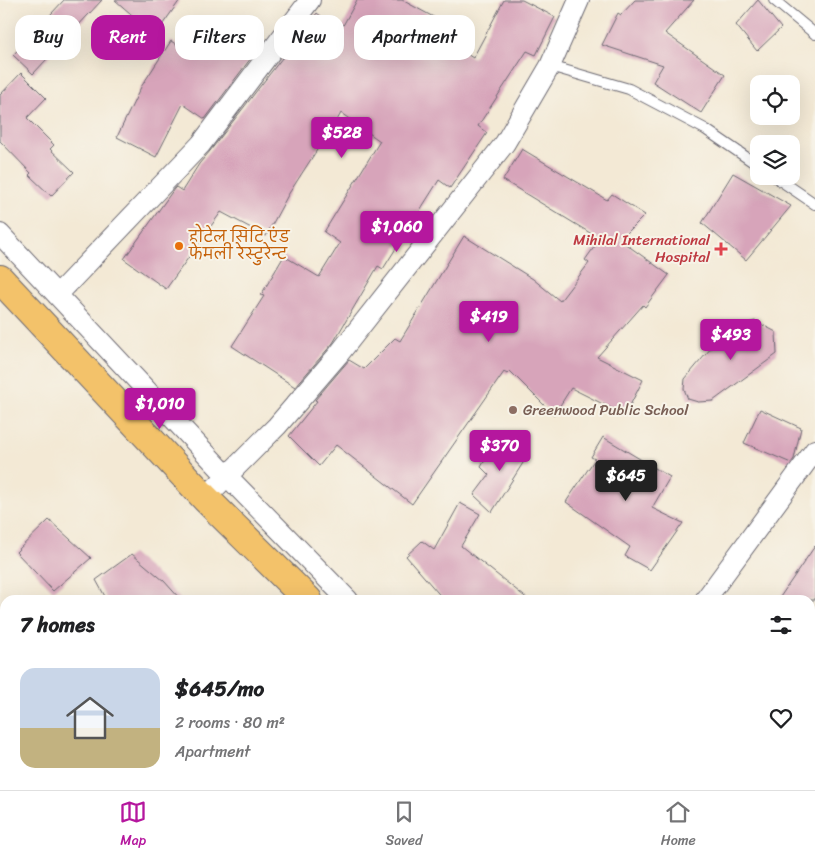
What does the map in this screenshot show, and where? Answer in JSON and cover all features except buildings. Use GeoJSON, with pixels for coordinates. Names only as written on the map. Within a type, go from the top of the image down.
{"type":"FeatureCollection","features":[{"type":"Feature","properties":{"kind":"highway"},"geometry":{"type":"LineString","coordinates":[[0,279],[205,498],[303,595]]}},
{"type":"Feature","properties":{"kind":"street"},"geometry":{"type":"LineString","coordinates":[[57,295],[201,144],[310,0]]}},
{"type":"Feature","properties":{"kind":"street"},"geometry":{"type":"LineString","coordinates":[[205,498],[277,426],[344,348],[505,143],[550,66],[579,0]]}},
{"type":"Feature","properties":{"kind":"street"},"geometry":{"type":"LineString","coordinates":[[0,234],[227,476],[343,595]]}},
{"type":"Feature","properties":{"kind":"street"},"geometry":{"type":"LineString","coordinates":[[709,595],[815,450]]}},
{"type":"Feature","properties":{"kind":"lane"},"geometry":{"type":"LineString","coordinates":[[774,0],[815,34]]}},
{"type":"Feature","properties":{"kind":"lane"},"geometry":{"type":"LineString","coordinates":[[550,66],[629,89],[704,129],[750,160]]}},
{"type":"Feature","properties":{"kind":"lane"},"geometry":{"type":"LineString","coordinates":[[787,185],[815,204]]}},
{"type":"Feature","properties":{"kind":"place","name":"होटेल सिटि एंड फेमली रेस्टुरेन्ट"},"geometry":{"type":"Point","coordinates":[179,246]}},
{"type":"Feature","properties":{"kind":"place","name":"Mihilal International Hospital"},"geometry":{"type":"Point","coordinates":[721,249]}},
{"type":"Feature","properties":{"kind":"place","name":"Greenwood Public School"},"geometry":{"type":"Point","coordinates":[513,410]}}]}
